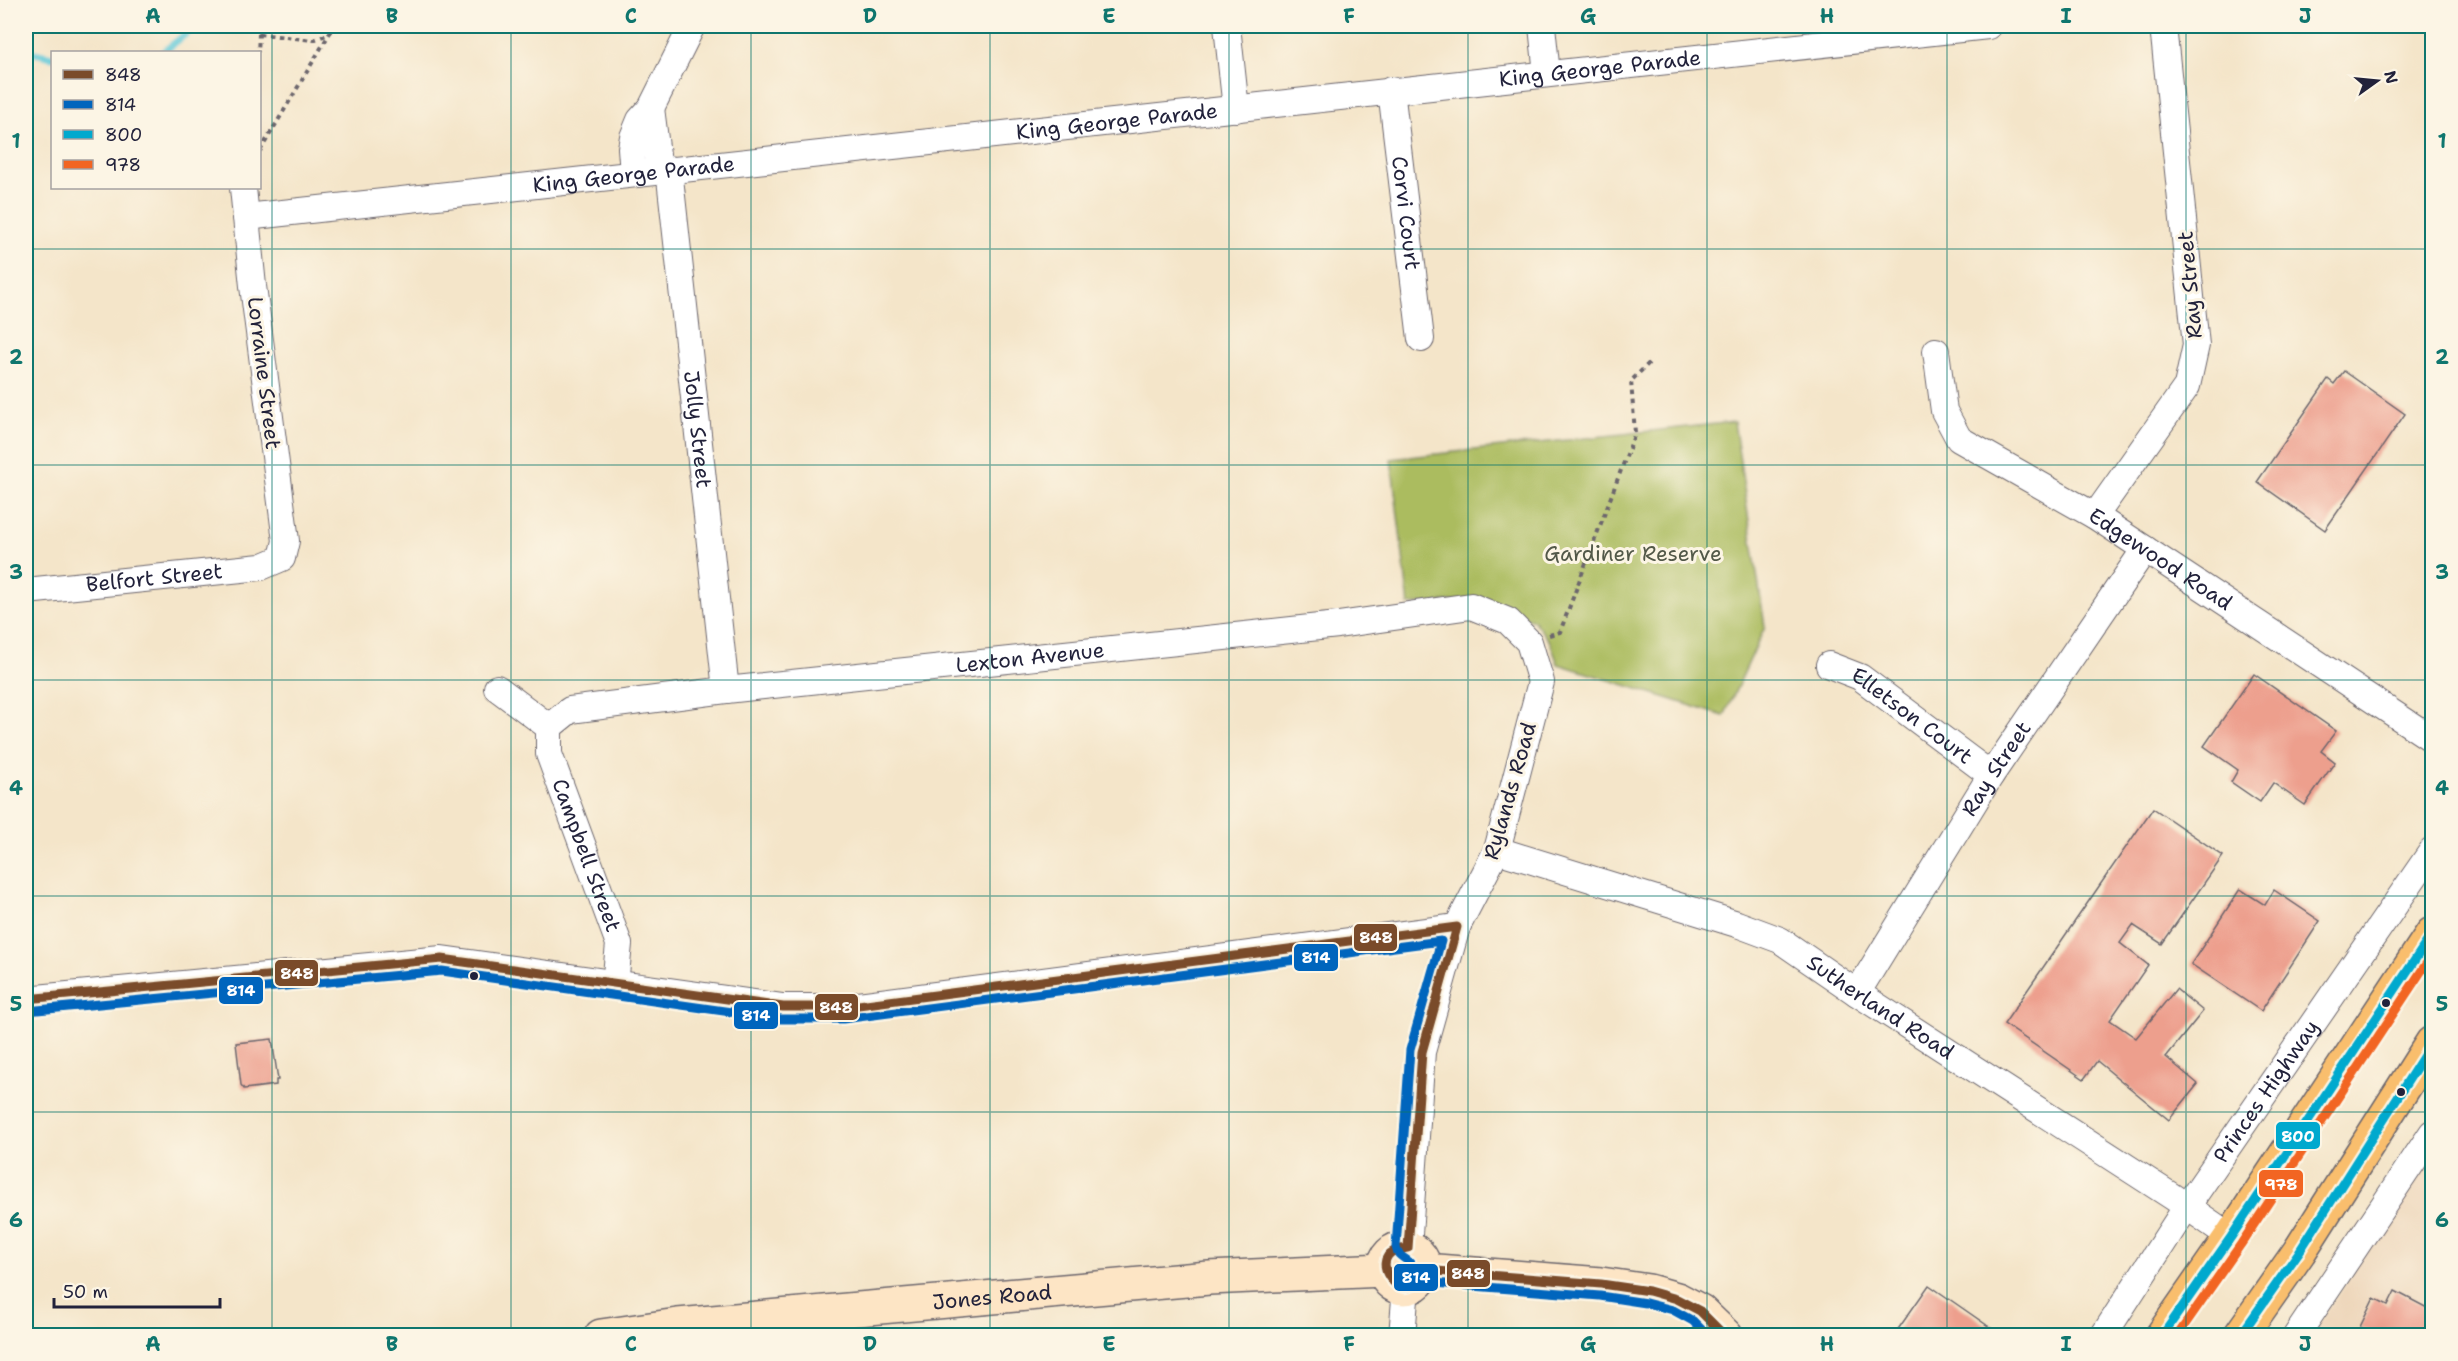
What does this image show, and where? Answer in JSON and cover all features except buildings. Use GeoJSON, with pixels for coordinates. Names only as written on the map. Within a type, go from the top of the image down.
{"type":"FeatureCollection","features":[{"type":"Feature","properties":{"kind":"highway"},"geometry":{"type":"LineString","coordinates":[[2162,1335],[2231,1237],[2433,934]]}},
{"type":"Feature","properties":{"kind":"highway"},"geometry":{"type":"LineString","coordinates":[[2240,1335],[2330,1205],[2433,1043]]}},
{"type":"Feature","properties":{"kind":"main road","name":"Jones Road"},"geometry":{"type":"LineString","coordinates":[[601,1335],[690,1324],[1209,1278],[1405,1269],[1601,1284],[1649,1290],[1677,1299],[1700,1311],[1726,1335]]}},
{"type":"Feature","properties":{"kind":"street"},"geometry":{"type":"LineString","coordinates":[[633,174],[631,148],[633,137],[640,120],[651,108],[692,26]]}},
{"type":"Feature","properties":{"kind":"street"},"geometry":{"type":"LineString","coordinates":[[1227,26],[1236,109]]}},
{"type":"Feature","properties":{"kind":"street"},"geometry":{"type":"LineString","coordinates":[[1542,26],[1548,74]]}},
{"type":"Feature","properties":{"kind":"street","name":"King George Parade"},"geometry":{"type":"LineString","coordinates":[[246,217],[1548,74],[1843,33],[1988,26]]}},
{"type":"Feature","properties":{"kind":"street","name":"Ray Street"},"geometry":{"type":"LineString","coordinates":[[2095,516],[2187,386],[2196,345],[2163,26]]}},
{"type":"Feature","properties":{"kind":"street","name":"Corvi Court"},"geometry":{"type":"LineString","coordinates":[[1391,90],[1420,339]]}},
{"type":"Feature","properties":{"kind":"street","name":"Jolly Street"},"geometry":{"type":"LineString","coordinates":[[651,108],[664,170],[726,690]]}},
{"type":"Feature","properties":{"kind":"street","name":"Lorraine Street"},"geometry":{"type":"LineString","coordinates":[[243,189],[253,286],[286,541],[282,558]]}},
{"type":"Feature","properties":{"kind":"street","name":"Edgewood Road"},"geometry":{"type":"LineString","coordinates":[[1936,351],[1944,411],[1959,439],[2095,516],[2433,740]]}},
{"type":"Feature","properties":{"kind":"street","name":"Ray Street"},"geometry":{"type":"LineString","coordinates":[[1857,993],[1990,775],[2145,549]]}},
{"type":"Feature","properties":{"kind":"street","name":"Belfort Street"},"geometry":{"type":"LineString","coordinates":[[26,591],[261,567],[282,558]]}},
{"type":"Feature","properties":{"kind":"street","name":"Lexton Avenue"},"geometry":{"type":"LineString","coordinates":[[549,727],[570,710],[726,690],[1326,626],[1471,606],[1508,621],[1528,642],[1541,682]]}},
{"type":"Feature","properties":{"kind":"street","name":"Elletson Court"},"geometry":{"type":"LineString","coordinates":[[1829,664],[1860,677],[1990,775]]}},
{"type":"Feature","properties":{"kind":"street","name":"Rylands Road"},"geometry":{"type":"LineString","coordinates":[[1402,1335],[1422,1052],[1457,927],[1497,850],[1541,682]]}},
{"type":"Feature","properties":{"kind":"street"},"geometry":{"type":"LineString","coordinates":[[497,688],[549,727]]}},
{"type":"Feature","properties":{"kind":"street","name":"Campbell Street"},"geometry":{"type":"LineString","coordinates":[[549,727],[549,754],[619,944],[615,985]]}},
{"type":"Feature","properties":{"kind":"street","name":"Sutherland Road"},"geometry":{"type":"LineString","coordinates":[[1497,850],[1737,924],[1780,940],[1857,993],[2187,1206],[2231,1237]]}},
{"type":"Feature","properties":{"kind":"street","name":"Princes Highway"},"geometry":{"type":"LineString","coordinates":[[2103,1335],[2187,1206],[2433,851]]}},
{"type":"Feature","properties":{"kind":"street"},"geometry":{"type":"LineString","coordinates":[[26,999],[442,959],[783,1007],[843,1007],[1457,927]]}},
{"type":"Feature","properties":{"kind":"street"},"geometry":{"type":"LineString","coordinates":[[2296,1335],[2433,1133]]}},
{"type":"Feature","properties":{"kind":"path"},"geometry":{"type":"LineString","coordinates":[[253,26],[259,34],[258,51]]}},
{"type":"Feature","properties":{"kind":"path"},"geometry":{"type":"LineString","coordinates":[[261,149],[334,26]]}},
{"type":"Feature","properties":{"kind":"path"},"geometry":{"type":"LineString","coordinates":[[259,34],[313,40],[330,33]]}},
{"type":"Feature","properties":{"kind":"path"},"geometry":{"type":"LineString","coordinates":[[1528,642],[1560,632],[1635,433],[1631,381],[1650,362]]}},
{"type":"Feature","properties":{"kind":"shaded area"},"geometry":{"type":"Polygon","coordinates":[[[2432,1152],[2432,1335],[2312,1335],[2432,1152]]]}},
{"type":"Feature","properties":{"kind":"green space","name":"Gardiner Reserve"},"geometry":{"type":"Polygon","coordinates":[[[1734,422],[1765,627],[1724,716],[1558,664],[1550,642],[1533,620],[1481,599],[1409,605],[1391,459],[1734,422]]]}},
{"type":"Feature","properties":{"kind":"waterway"},"geometry":{"type":"LineString","coordinates":[[164,51],[196,26]]}},
{"type":"Feature","properties":{"kind":"waterway"},"geometry":{"type":"LineString","coordinates":[[26,51],[51,57]]}},
{"type":"Feature","properties":{"kind":"transit line","name":"848"},"geometry":{"type":"LineString","coordinates":[[26,999],[442,959],[783,1007],[843,1007],[1457,927],[1422,1052],[1408,1248],[1396,1250],[1388,1256],[1385,1263],[1390,1278],[1402,1287],[1409,1287],[1417,1281],[1424,1270],[1601,1284],[1649,1291],[1677,1299],[1700,1311],[1725,1336]]}},
{"type":"Feature","properties":{"kind":"transit line","name":"800"},"geometry":{"type":"LineString","coordinates":[[2162,1336],[2231,1237],[2432,934]]}},
{"type":"Feature","properties":{"kind":"transit line","name":"814"},"geometry":{"type":"LineString","coordinates":[[27,1011],[442,971],[781,1019],[843,1019],[1441,941],[1410,1050],[1396,1247],[1398,1253],[1410,1263],[1421,1282],[1600,1296],[1646,1303],[1673,1310],[1693,1321],[1708,1336]]}},
{"type":"Feature","properties":{"kind":"transit line","name":"978"},"geometry":{"type":"LineString","coordinates":[[2177,1336],[2241,1244],[2432,955]]}},
{"type":"Feature","properties":{"kind":"transit line","name":"800"},"geometry":{"type":"LineString","coordinates":[[2240,1336],[2299,1252],[2432,1043]]}}]}
